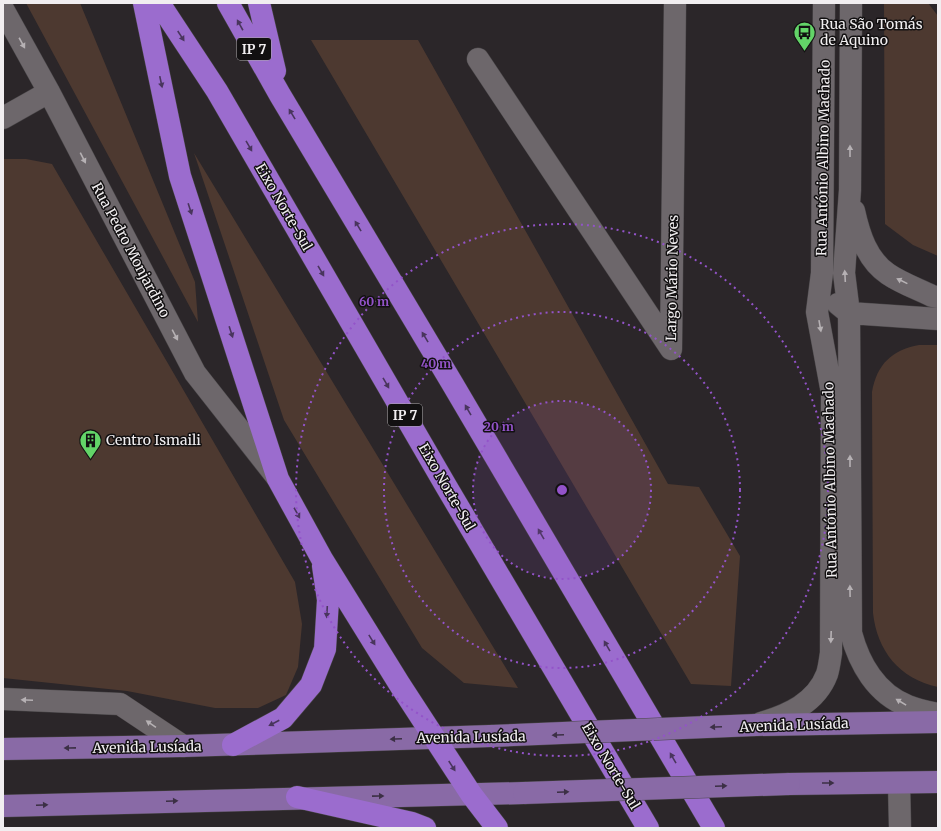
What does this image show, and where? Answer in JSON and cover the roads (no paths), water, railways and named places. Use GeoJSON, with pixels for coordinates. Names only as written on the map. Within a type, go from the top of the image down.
{"type":"FeatureCollection","features":[{"type":"Feature","properties":{"kind":"highway"},"geometry":{"type":"LineString","coordinates":[[144,3],[180,176],[278,479],[322,559],[470,794],[497,828]]}},
{"type":"Feature","properties":{"kind":"highway","name":"Eixo Norte-Sul"},"geometry":{"type":"LineString","coordinates":[[159,3],[217,91],[446,486],[648,828]]}},
{"type":"Feature","properties":{"kind":"highway","name":"IP 7"},"geometry":{"type":"LineString","coordinates":[[228,3],[280,95],[452,383],[714,828]]}},
{"type":"Feature","properties":{"kind":"highway"},"geometry":{"type":"LineString","coordinates":[[259,3],[280,95]]}},
{"type":"Feature","properties":{"kind":"highway"},"geometry":{"type":"LineString","coordinates":[[233,745],[283,718],[311,685],[325,649],[328,600],[322,559]]}},
{"type":"Feature","properties":{"kind":"highway"},"geometry":{"type":"LineString","coordinates":[[297,797],[412,823],[424,828]]}},
{"type":"Feature","properties":{"kind":"main road","name":"Avenida Lusíada"},"geometry":{"type":"LineString","coordinates":[[3,749],[233,745],[755,726],[938,722]]}},
{"type":"Feature","properties":{"kind":"main road"},"geometry":{"type":"LineString","coordinates":[[3,806],[297,797],[524,793],[789,784],[938,782]]}},
{"type":"Feature","properties":{"kind":"street","name":"Largo Mário Neves"},"geometry":{"type":"LineString","coordinates":[[478,59],[671,349],[675,3]]}},
{"type":"Feature","properties":{"kind":"street","name":"Rua António Albino Machado"},"geometry":{"type":"LineString","coordinates":[[755,726],[786,716],[808,702],[827,674],[831,652],[832,393],[818,312],[822,273],[824,3]]}},
{"type":"Feature","properties":{"kind":"street","name":"Rua António Albino Machado"},"geometry":{"type":"LineString","coordinates":[[851,3],[850,190],[844,273],[849,314],[851,633],[856,651],[863,666],[881,688],[907,706],[938,714]]}},
{"type":"Feature","properties":{"kind":"street","name":"Rua Pedro Monjardino"},"geometry":{"type":"LineString","coordinates":[[3,9],[49,92],[195,373],[278,479]]}},
{"type":"Feature","properties":{"kind":"street"},"geometry":{"type":"LineString","coordinates":[[3,118],[49,92]]}},
{"type":"Feature","properties":{"kind":"street"},"geometry":{"type":"LineString","coordinates":[[850,190],[859,234],[872,258],[887,274],[932,296],[938,297]]}},
{"type":"Feature","properties":{"kind":"street"},"geometry":{"type":"LineString","coordinates":[[822,273],[835,302],[849,314],[938,319]]}},
{"type":"Feature","properties":{"kind":"street"},"geometry":{"type":"LineString","coordinates":[[3,699],[120,704],[183,746]]}},
{"type":"Feature","properties":{"kind":"street"},"geometry":{"type":"LineString","coordinates":[[899,783],[900,828]]}},
{"type":"Feature","properties":{"kind":"place","name":"Rua São Tomás de Aquino"},"geometry":{"type":"Point","coordinates":[805,52]}},
{"type":"Feature","properties":{"kind":"place","name":"Centro Ismaili"},"geometry":{"type":"Point","coordinates":[91,460]}}]}
